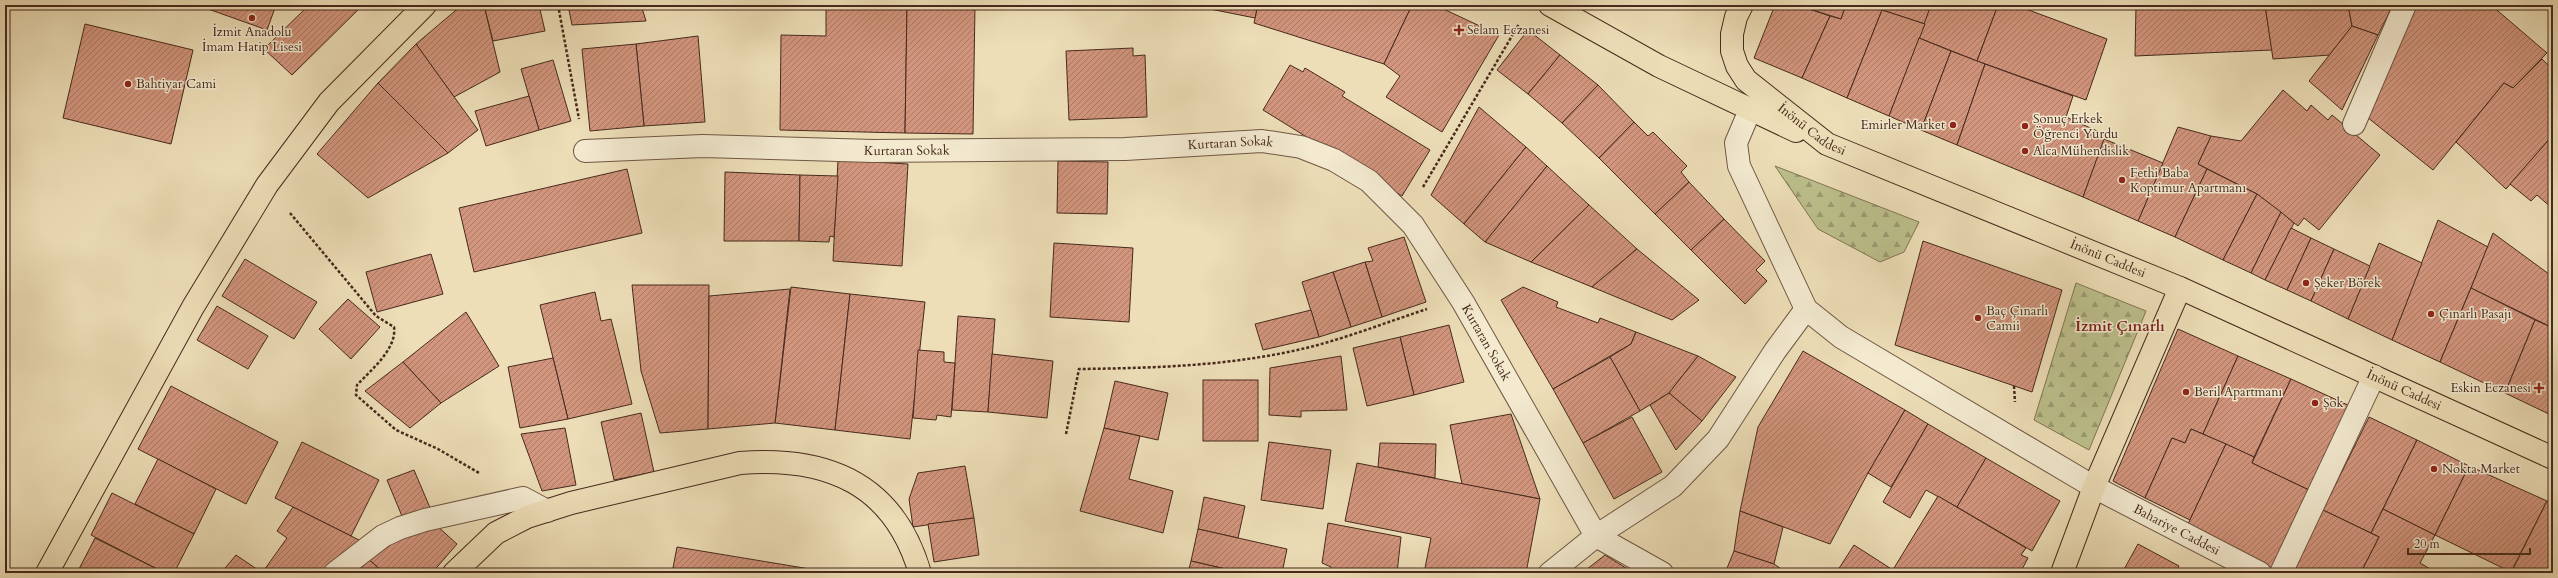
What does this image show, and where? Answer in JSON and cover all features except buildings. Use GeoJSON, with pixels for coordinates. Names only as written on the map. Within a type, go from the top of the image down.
{"type":"FeatureCollection","features":[{"type":"Feature","properties":{"kind":"main road"},"geometry":{"type":"LineString","coordinates":[[47,573],[193,307],[267,185],[329,102],[425,5]]}},
{"type":"Feature","properties":{"kind":"main road"},"geometry":{"type":"LineString","coordinates":[[1550,5],[1659,66],[1750,110],[1827,144]]}},
{"type":"Feature","properties":{"kind":"main road","name":"İnönü Caddesi"},"geometry":{"type":"LineString","coordinates":[[1742,5],[1736,17],[1732,34],[1732,51],[1736,66],[1746,80],[1827,144],[2180,288],[2553,458]]}},
{"type":"Feature","properties":{"kind":"main road"},"geometry":{"type":"LineString","coordinates":[[2062,573],[2094,488],[2180,288]]}},
{"type":"Feature","properties":{"kind":"main road"},"geometry":{"type":"LineString","coordinates":[[454,573],[496,533],[526,517],[740,463],[793,462],[822,467],[845,477],[871,494],[896,519],[913,549],[920,573]]}},
{"type":"Feature","properties":{"kind":"street"},"geometry":{"type":"LineString","coordinates":[[2354,124],[2405,5]]}},
{"type":"Feature","properties":{"kind":"street"},"geometry":{"type":"LineString","coordinates":[[1550,573],[1596,536],[1673,486],[1718,439],[1775,351],[1806,309],[1739,166],[1736,143],[1750,110]]}},
{"type":"Feature","properties":{"kind":"street","name":"Kurtaran Sokak"},"geometry":{"type":"LineString","coordinates":[[585,151],[703,146],[873,151],[1125,148],[1262,141],[1301,147],[1334,160],[1369,181],[1405,217],[1436,259],[1460,298],[1596,536]]}},
{"type":"Feature","properties":{"kind":"street","name":"Bahariye Caddesi"},"geometry":{"type":"LineString","coordinates":[[1806,309],[1841,337],[2094,488],[2260,573]]}},
{"type":"Feature","properties":{"kind":"street"},"geometry":{"type":"LineString","coordinates":[[2281,573],[2374,376]]}},
{"type":"Feature","properties":{"kind":"street"},"geometry":{"type":"LineString","coordinates":[[335,573],[383,536],[400,528],[425,520],[523,498],[547,511]]}},
{"type":"Feature","properties":{"kind":"street"},"geometry":{"type":"LineString","coordinates":[[1596,536],[1662,573]]}},
{"type":"Feature","properties":{"kind":"path"},"geometry":{"type":"LineString","coordinates":[[558,5],[585,151]]}},
{"type":"Feature","properties":{"kind":"path"},"geometry":{"type":"LineString","coordinates":[[1405,217],[1519,24]]}},
{"type":"Feature","properties":{"kind":"path"},"geometry":{"type":"LineString","coordinates":[[267,185],[376,316],[394,326],[396,336],[388,350],[356,385],[356,395],[396,430],[438,449],[523,498]]}},
{"type":"Feature","properties":{"kind":"path"},"geometry":{"type":"LineString","coordinates":[[1066,434],[1079,369],[1166,368],[1252,358],[1306,348],[1460,298]]}},
{"type":"Feature","properties":{"kind":"green space"},"geometry":{"type":"Polygon","coordinates":[[[1775,166],[1919,222],[1904,252],[1880,262],[1818,229],[1775,166]]]}},
{"type":"Feature","properties":{"kind":"green space"},"geometry":{"type":"Polygon","coordinates":[[[2076,283],[2146,311],[2089,450],[2034,420],[2076,283]]]}},
{"type":"Feature","properties":{"kind":"place","name":"İzmit Anadolu İmam Hatip Lisesi"},"geometry":{"type":"Point","coordinates":[252,18]}},
{"type":"Feature","properties":{"kind":"place","name":"Selam Eczanesi"},"geometry":{"type":"Point","coordinates":[1459,30]}},
{"type":"Feature","properties":{"kind":"place","name":"Bahtiyar Cami"},"geometry":{"type":"Point","coordinates":[128,84]}},
{"type":"Feature","properties":{"kind":"place","name":"Emirler Market"},"geometry":{"type":"Point","coordinates":[1953,125]}},
{"type":"Feature","properties":{"kind":"place","name":"Sonuç Erkek Öğrenci Yurdu"},"geometry":{"type":"Point","coordinates":[2025,126]}},
{"type":"Feature","properties":{"kind":"place","name":"Alca Mühendislik"},"geometry":{"type":"Point","coordinates":[2025,151]}},
{"type":"Feature","properties":{"kind":"place","name":"Fethi Baba Koptimur Apartmanı"},"geometry":{"type":"Point","coordinates":[2122,180]}},
{"type":"Feature","properties":{"kind":"place","name":"Şeker Börek"},"geometry":{"type":"Point","coordinates":[2306,283]}},
{"type":"Feature","properties":{"kind":"place","name":"Çınarlı Pasajı"},"geometry":{"type":"Point","coordinates":[2431,314]}},
{"type":"Feature","properties":{"kind":"place","name":"Baç Çınarlı Camii"},"geometry":{"type":"Point","coordinates":[1978,318]}},
{"type":"Feature","properties":{"kind":"place","name":"Eskin Eczanesi"},"geometry":{"type":"Point","coordinates":[2539,388]}},
{"type":"Feature","properties":{"kind":"place","name":"Beril Apartmanı"},"geometry":{"type":"Point","coordinates":[2186,392]}},
{"type":"Feature","properties":{"kind":"place","name":"Şok"},"geometry":{"type":"Point","coordinates":[2315,403]}},
{"type":"Feature","properties":{"kind":"place","name":"Nokta Market"},"geometry":{"type":"Point","coordinates":[2434,469]}},
{"type":"Feature","properties":{"kind":"district","name":"İzmit Çınarlı"},"geometry":{"type":"Point","coordinates":[2120,326]}}]}
